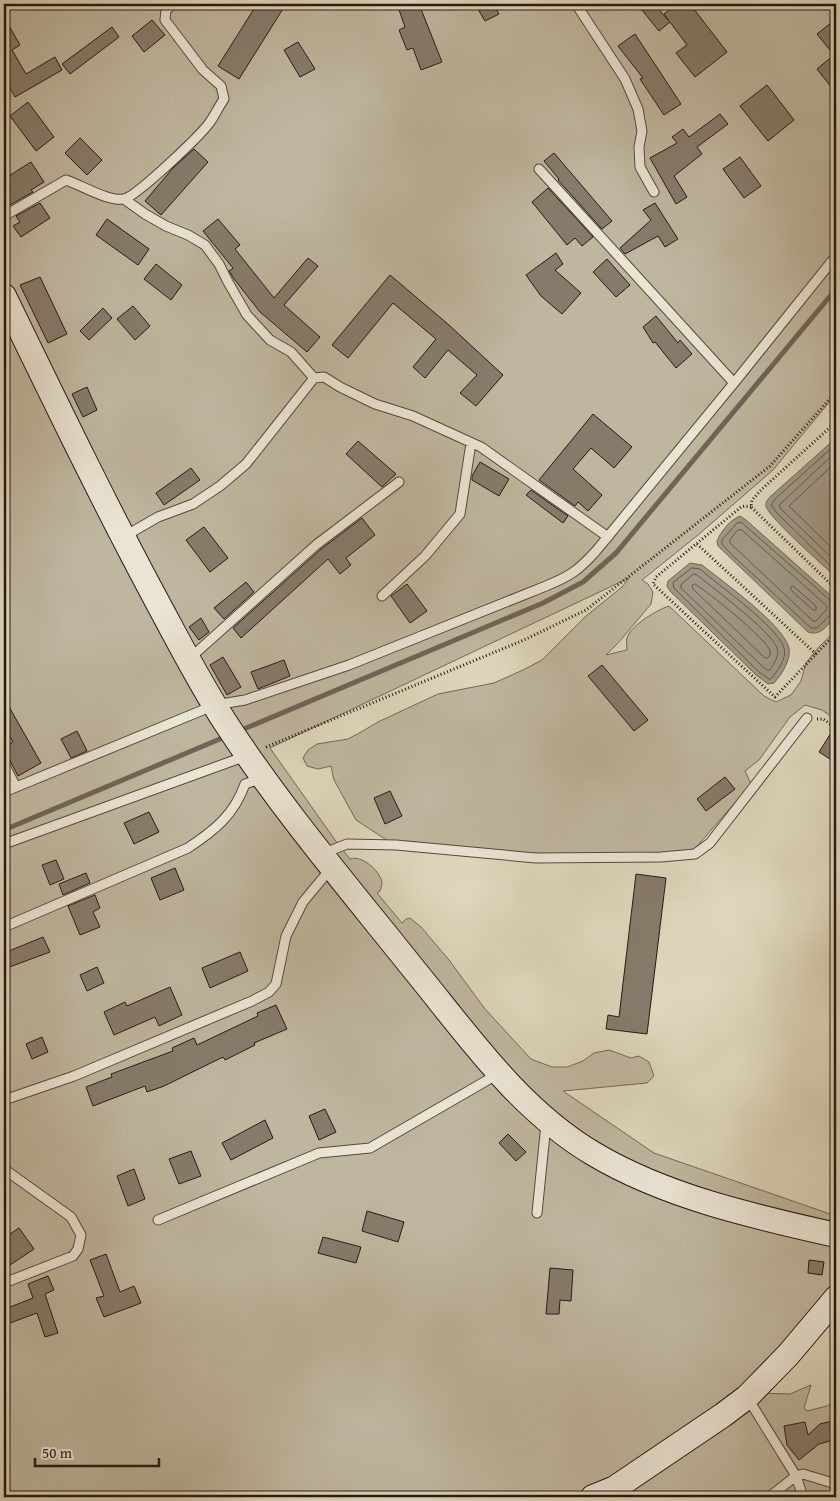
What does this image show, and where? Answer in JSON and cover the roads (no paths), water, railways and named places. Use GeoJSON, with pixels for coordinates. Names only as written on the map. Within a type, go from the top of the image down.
{"type":"FeatureCollection","features":[{"type":"Feature","properties":{"kind":"main road"},"geometry":{"type":"LineString","coordinates":[[4,296],[122,538],[188,659],[220,713],[263,778],[498,1073],[546,1121],[594,1154],[657,1186],[769,1220],[836,1235]]}},
{"type":"Feature","properties":{"kind":"main road"},"geometry":{"type":"LineString","coordinates":[[592,1497],[615,1488],[747,1397],[788,1355],[836,1298]]}},
{"type":"Feature","properties":{"kind":"lane"},"geometry":{"type":"LineString","coordinates":[[4,216],[66,180],[111,198],[124,199],[136,193],[153,178],[210,123],[224,98],[221,86],[203,70],[165,20],[166,10],[173,4]]}},
{"type":"Feature","properties":{"kind":"lane"},"geometry":{"type":"LineString","coordinates":[[576,4],[625,79],[638,109],[642,131],[639,147],[640,167],[654,192]]}},
{"type":"Feature","properties":{"kind":"lane"},"geometry":{"type":"LineString","coordinates":[[539,169],[734,383]]}},
{"type":"Feature","properties":{"kind":"lane"},"geometry":{"type":"LineString","coordinates":[[124,199],[166,226],[188,235],[205,245],[219,264],[247,315],[270,340],[291,352],[314,378]]}},
{"type":"Feature","properties":{"kind":"lane"},"geometry":{"type":"LineString","coordinates":[[4,792],[220,713],[244,700],[349,665],[571,576],[581,568],[608,537],[836,256]]}},
{"type":"Feature","properties":{"kind":"lane"},"geometry":{"type":"LineString","coordinates":[[122,538],[158,517],[193,504],[220,486],[246,464],[314,378],[324,377],[375,404],[413,416],[481,447],[608,537]]}},
{"type":"Feature","properties":{"kind":"lane"},"geometry":{"type":"LineString","coordinates":[[382,596],[420,561],[460,514],[471,443]]}},
{"type":"Feature","properties":{"kind":"lane"},"geometry":{"type":"LineString","coordinates":[[188,659],[316,545],[399,482]]}},
{"type":"Feature","properties":{"kind":"lane"},"geometry":{"type":"LineString","coordinates":[[4,1100],[74,1076],[252,1001],[269,992],[276,984],[286,936],[303,902],[327,860],[347,844],[396,846],[536,858],[660,857],[695,854],[710,843],[807,718]]}},
{"type":"Feature","properties":{"kind":"lane"},"geometry":{"type":"LineString","coordinates":[[4,844],[244,750]]}},
{"type":"Feature","properties":{"kind":"lane"},"geometry":{"type":"LineString","coordinates":[[4,764],[16,787]]}},
{"type":"Feature","properties":{"kind":"lane"},"geometry":{"type":"LineString","coordinates":[[4,927],[188,848],[223,822],[239,801],[245,784],[263,778]]}},
{"type":"Feature","properties":{"kind":"lane"},"geometry":{"type":"LineString","coordinates":[[158,1220],[319,1153],[370,1148],[498,1073]]}},
{"type":"Feature","properties":{"kind":"lane"},"geometry":{"type":"LineString","coordinates":[[538,1213],[546,1121]]}},
{"type":"Feature","properties":{"kind":"lane"},"geometry":{"type":"LineString","coordinates":[[4,1169],[71,1217],[81,1235],[78,1249],[73,1256],[4,1283]]}},
{"type":"Feature","properties":{"kind":"lane"},"geometry":{"type":"LineString","coordinates":[[747,1397],[796,1476],[803,1497]]}},
{"type":"Feature","properties":{"kind":"lane"},"geometry":{"type":"LineString","coordinates":[[769,1497],[796,1476],[803,1474],[836,1484]]}},
{"type":"Feature","properties":{"kind":"water"},"geometry":{"type":"Polygon","coordinates":[[[836,438],[836,577],[786,531],[769,512],[766,505],[771,496],[836,438]]]}},
{"type":"Feature","properties":{"kind":"water"},"geometry":{"type":"Polygon","coordinates":[[[740,516],[836,600],[836,614],[824,629],[817,633],[808,632],[718,546],[717,541],[723,530],[729,523],[740,516]]]}},
{"type":"Feature","properties":{"kind":"water"},"geometry":{"type":"Polygon","coordinates":[[[690,563],[702,565],[737,592],[765,616],[785,638],[789,648],[789,657],[783,671],[774,683],[768,684],[756,675],[670,591],[667,586],[668,581],[690,563]]]}},
{"type":"Feature","properties":{"kind":"waterway"},"geometry":{"type":"LineString","coordinates":[[239,731],[543,603],[583,582],[616,553],[836,289]]}},
{"type":"Feature","properties":{"kind":"waterway"},"geometry":{"type":"LineString","coordinates":[[4,830],[227,736]]}}]}
